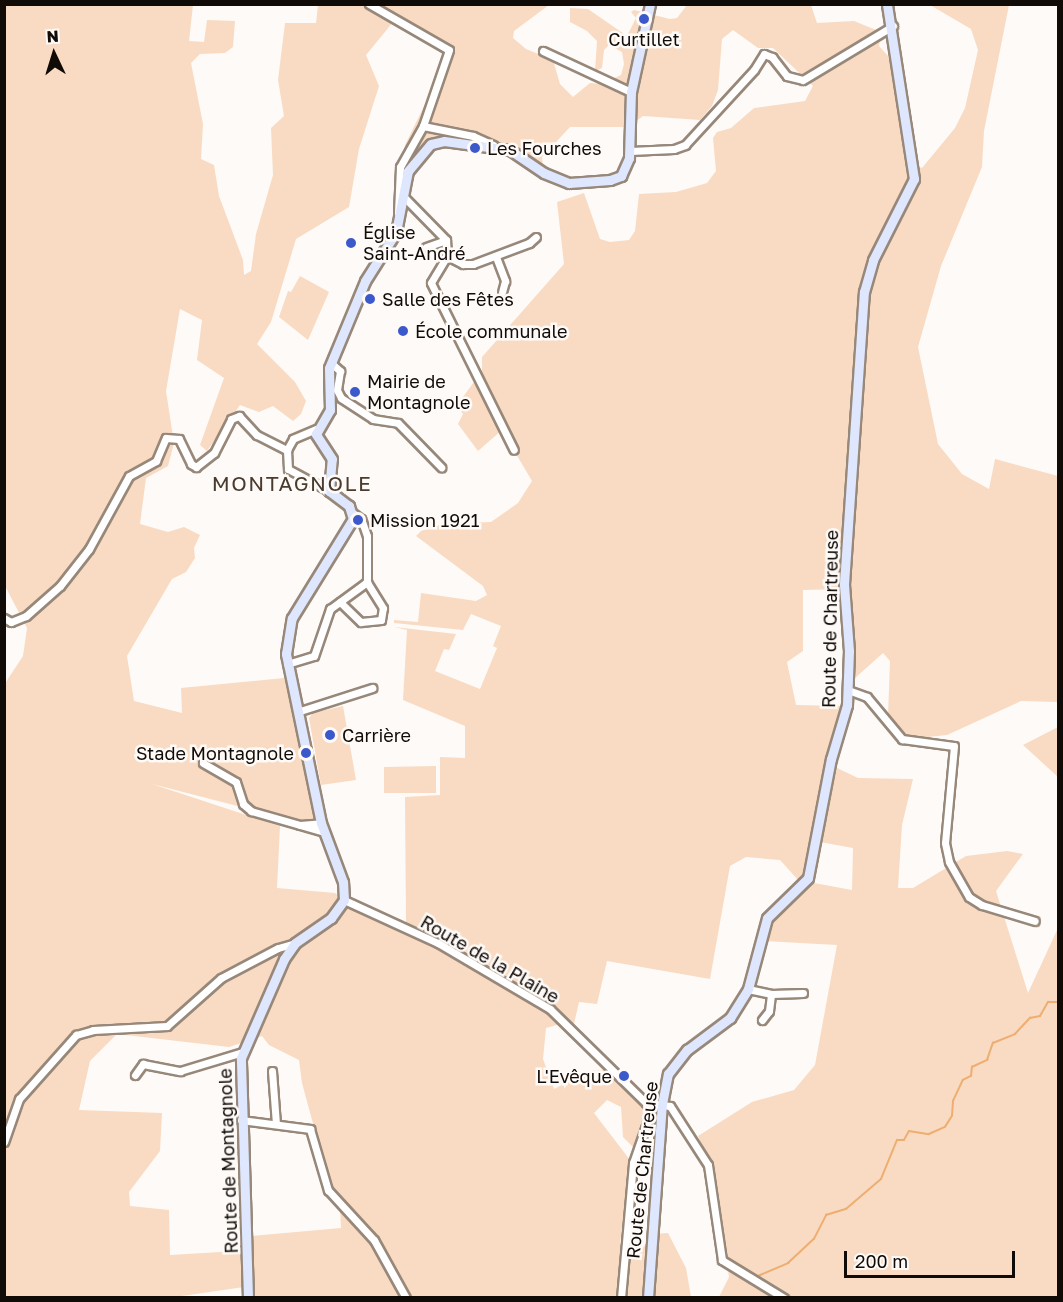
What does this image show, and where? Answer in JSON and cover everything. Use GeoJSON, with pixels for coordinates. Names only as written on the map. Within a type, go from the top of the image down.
{"type":"FeatureCollection","features":[{"type":"Feature","properties":{"kind":"street"},"geometry":{"type":"LineString","coordinates":[[369,4],[449,50],[423,126],[400,167],[399,223]]}},
{"type":"Feature","properties":{"kind":"street"},"geometry":{"type":"LineString","coordinates":[[423,126],[473,136],[517,154],[554,178],[577,184],[617,178],[627,168],[630,151],[631,92],[650,4]]}},
{"type":"Feature","properties":{"kind":"street","name":"Route de Chartreuse"},"geometry":{"type":"LineString","coordinates":[[648,1298],[657,1105],[672,1066],[687,1050],[727,1022],[747,989],[767,918],[801,887],[810,872],[848,690],[844,584],[864,292],[873,260],[914,179],[893,26],[887,4]]}},
{"type":"Feature","properties":{"kind":"street"},"geometry":{"type":"LineString","coordinates":[[630,151],[674,149],[685,145],[752,73],[764,54],[772,57],[787,76],[803,80],[893,26]]}},
{"type":"Feature","properties":{"kind":"street"},"geometry":{"type":"LineString","coordinates":[[543,51],[631,92]]}},
{"type":"Feature","properties":{"kind":"street"},"geometry":{"type":"LineString","coordinates":[[329,491],[332,459],[316,438],[316,429],[330,410],[332,364],[365,281],[399,223],[402,195],[411,165],[431,144],[444,141],[497,147]]}},
{"type":"Feature","properties":{"kind":"street"},"geometry":{"type":"LineString","coordinates":[[402,195],[446,240],[447,256],[431,283],[514,450]]}},
{"type":"Feature","properties":{"kind":"street"},"geometry":{"type":"LineString","coordinates":[[447,256],[468,264],[496,257],[536,237]]}},
{"type":"Feature","properties":{"kind":"street"},"geometry":{"type":"LineString","coordinates":[[426,247],[446,240]]}},
{"type":"Feature","properties":{"kind":"street"},"geometry":{"type":"LineString","coordinates":[[496,257],[505,280],[502,292]]}},
{"type":"Feature","properties":{"kind":"street"},"geometry":{"type":"LineString","coordinates":[[332,364],[340,371],[337,390],[341,398],[373,419],[398,423],[441,466]]}},
{"type":"Feature","properties":{"kind":"street"},"geometry":{"type":"LineString","coordinates":[[4,618],[11,622],[26,616],[60,586],[89,549],[129,476],[156,461],[166,438],[179,439],[191,464],[196,467],[214,453],[231,419],[239,416],[256,435],[287,450]]}},
{"type":"Feature","properties":{"kind":"street"},"geometry":{"type":"LineString","coordinates":[[316,429],[296,435],[287,450],[290,472],[329,491],[361,519],[367,536],[367,582],[384,608],[381,620],[362,622],[340,602]]}},
{"type":"Feature","properties":{"kind":"street"},"geometry":{"type":"LineString","coordinates":[[344,900],[343,882],[322,827],[300,711],[287,664],[292,618],[352,521],[353,513]]}},
{"type":"Feature","properties":{"kind":"street"},"geometry":{"type":"LineString","coordinates":[[287,664],[314,656],[330,609],[367,582]]}},
{"type":"Feature","properties":{"kind":"street"},"geometry":{"type":"LineString","coordinates":[[300,711],[372,688]]}},
{"type":"Feature","properties":{"kind":"street"},"geometry":{"type":"LineString","coordinates":[[848,690],[867,697],[902,739],[954,746],[945,843],[949,862],[969,897],[982,905],[1035,921]]}},
{"type":"Feature","properties":{"kind":"street"},"geometry":{"type":"LineString","coordinates":[[203,763],[236,782],[243,804],[250,811],[300,825],[322,827]]}},
{"type":"Feature","properties":{"kind":"street","name":"Route de Montagnole"},"geometry":{"type":"LineString","coordinates":[[248,1298],[242,1120],[243,1052],[268,991],[295,943],[331,918],[344,900]]}},
{"type":"Feature","properties":{"kind":"street","name":"Route de la Plaine"},"geometry":{"type":"LineString","coordinates":[[344,900],[438,943],[550,1009],[646,1103],[670,1106],[679,1116],[708,1166],[722,1260],[784,1298]]}},
{"type":"Feature","properties":{"kind":"street"},"geometry":{"type":"LineString","coordinates":[[4,1142],[19,1099],[72,1038],[93,1030],[167,1026],[221,978],[278,948],[295,943]]}},
{"type":"Feature","properties":{"kind":"street"},"geometry":{"type":"LineString","coordinates":[[747,989],[771,994],[804,993]]}},
{"type":"Feature","properties":{"kind":"street"},"geometry":{"type":"LineString","coordinates":[[762,1020],[771,994]]}},
{"type":"Feature","properties":{"kind":"street"},"geometry":{"type":"LineString","coordinates":[[135,1075],[143,1064],[180,1071],[243,1052]]}},
{"type":"Feature","properties":{"kind":"street"},"geometry":{"type":"LineString","coordinates":[[272,1071],[276,1124]]}},
{"type":"Feature","properties":{"kind":"street"},"geometry":{"type":"LineString","coordinates":[[621,1298],[633,1163],[657,1105]]}},
{"type":"Feature","properties":{"kind":"street"},"geometry":{"type":"LineString","coordinates":[[242,1120],[310,1129],[328,1190],[374,1240],[406,1298]]}},
{"type":"Feature","properties":{"kind":"shaded area"},"geometry":{"type":"Polygon","coordinates":[[[4,5],[193,5],[189,41],[204,42],[207,20],[235,21],[233,47],[225,53],[200,54],[191,63],[203,124],[201,159],[214,165],[219,196],[243,260],[244,275],[251,271],[256,234],[273,175],[271,128],[284,116],[278,80],[285,23],[316,23],[318,5],[549,5],[514,31],[513,38],[526,49],[553,60],[560,84],[573,97],[590,83],[602,84],[621,75],[624,64],[622,52],[609,45],[604,50],[602,68],[595,71],[597,41],[587,31],[570,22],[570,8],[588,9],[627,36],[636,18],[631,12],[634,10],[670,19],[677,18],[687,5],[811,5],[817,23],[854,21],[881,32],[879,46],[888,56],[897,83],[909,163],[922,168],[955,128],[965,108],[978,50],[971,29],[930,5],[1009,5],[984,131],[982,167],[941,266],[918,347],[938,444],[962,474],[989,489],[995,459],[1058,476],[1058,702],[1021,701],[947,735],[908,739],[888,716],[890,661],[883,653],[854,679],[844,589],[803,590],[803,651],[787,662],[796,705],[843,706],[805,873],[799,881],[780,860],[746,857],[730,866],[710,979],[607,961],[597,1004],[579,1002],[574,1024],[497,974],[406,925],[405,797],[440,795],[440,757],[465,758],[465,726],[403,700],[407,630],[394,627],[456,634],[449,650],[444,649],[435,671],[480,689],[497,648],[493,646],[501,626],[471,614],[463,630],[394,623],[394,620],[418,622],[421,593],[476,601],[487,595],[483,586],[416,536],[421,531],[443,524],[491,522],[518,503],[532,481],[502,430],[478,451],[458,424],[463,414],[457,405],[482,371],[482,357],[564,264],[557,202],[584,193],[600,239],[610,242],[629,240],[635,231],[639,194],[676,192],[707,183],[716,171],[713,138],[717,132],[731,128],[754,108],[805,101],[813,86],[773,48],[758,48],[733,30],[722,39],[718,90],[712,106],[700,120],[643,116],[628,127],[570,127],[542,157],[543,166],[509,145],[441,137],[419,150],[401,167],[405,145],[453,47],[398,16],[366,55],[379,86],[359,149],[349,207],[296,239],[271,322],[257,344],[295,382],[306,401],[301,414],[293,421],[273,406],[259,412],[240,405],[207,451],[200,445],[224,378],[197,360],[202,320],[180,309],[166,391],[174,443],[168,466],[146,478],[140,524],[168,532],[184,527],[200,535],[194,548],[195,558],[186,572],[172,579],[127,656],[134,701],[182,713],[181,688],[284,678],[293,704],[316,820],[300,822],[152,784],[280,826],[277,888],[335,893],[350,906],[436,945],[564,1023],[546,1028],[543,1059],[554,1089],[588,1071],[605,1070],[646,1107],[633,1147],[623,1137],[621,1107],[607,1100],[594,1113],[630,1160],[620,1244],[641,1250],[654,1234],[668,1233],[686,1268],[691,1297],[251,1298],[251,1286],[168,1298],[5,1297],[4,685],[23,656],[27,628],[4,584],[4,5]],[[117,1034],[90,1061],[79,1110],[162,1113],[160,1151],[129,1192],[130,1206],[169,1210],[170,1255],[254,1250],[252,1236],[341,1228],[340,1209],[327,1175],[302,1083],[299,1060],[269,1045],[262,1036],[229,1047],[117,1034]]]}},
{"type":"Feature","properties":{"kind":"shaded area"},"geometry":{"type":"Polygon","coordinates":[[[300,276],[329,292],[308,340],[279,317],[288,291],[291,292],[300,276]]]}},
{"type":"Feature","properties":{"kind":"shaded area","name":"Carrière"},"geometry":{"type":"Polygon","coordinates":[[[343,706],[356,780],[321,785],[309,718],[313,713],[343,706]]]}},
{"type":"Feature","properties":{"kind":"shaded area"},"geometry":{"type":"Polygon","coordinates":[[[1058,727],[1058,777],[1023,745],[1058,727]]]}},
{"type":"Feature","properties":{"kind":"shaded area","name":"Carrière"},"geometry":{"type":"Polygon","coordinates":[[[436,766],[436,793],[384,793],[384,767],[436,766]]]}},
{"type":"Feature","properties":{"kind":"shaded area"},"geometry":{"type":"Polygon","coordinates":[[[837,768],[858,778],[913,779],[902,825],[898,888],[913,888],[966,856],[1007,851],[1023,854],[996,891],[1028,993],[1058,928],[1058,1297],[719,1297],[729,1277],[715,1176],[698,1136],[752,1102],[794,1090],[815,1065],[837,945],[764,941],[774,913],[814,883],[852,890],[853,848],[820,842],[837,768]]]}},
{"type":"Feature","properties":{"kind":"waterway"},"geometry":{"type":"LineString","coordinates":[[758,1276],[788,1263],[814,1239],[826,1215],[846,1209],[881,1179],[897,1140],[904,1140],[909,1131],[929,1134],[945,1127],[952,1116],[953,1101],[963,1080],[971,1076],[972,1067],[987,1060],[993,1043],[1015,1034],[1030,1018],[1040,1016],[1048,1002],[1058,1002]]}},
{"type":"Feature","properties":{"kind":"place","name":"Curtillet"},"geometry":{"type":"Point","coordinates":[644,19]}},
{"type":"Feature","properties":{"kind":"place","name":"Les Fourches"},"geometry":{"type":"Point","coordinates":[475,148]}},
{"type":"Feature","properties":{"kind":"place","name":"Église Saint-André"},"geometry":{"type":"Point","coordinates":[351,243]}},
{"type":"Feature","properties":{"kind":"place","name":"Salle des Fêtes"},"geometry":{"type":"Point","coordinates":[370,299]}},
{"type":"Feature","properties":{"kind":"place","name":"École communale"},"geometry":{"type":"Point","coordinates":[403,331]}},
{"type":"Feature","properties":{"kind":"place","name":"Mairie de Montagnole"},"geometry":{"type":"Point","coordinates":[355,392]}},
{"type":"Feature","properties":{"kind":"place","name":"Mission 1921"},"geometry":{"type":"Point","coordinates":[358,520]}},
{"type":"Feature","properties":{"kind":"place","name":"Carrière"},"geometry":{"type":"Point","coordinates":[330,735]}},
{"type":"Feature","properties":{"kind":"place","name":"Stade Montagnole"},"geometry":{"type":"Point","coordinates":[306,753]}},
{"type":"Feature","properties":{"kind":"place","name":"L'Evêque"},"geometry":{"type":"Point","coordinates":[624,1076]}},
{"type":"Feature","properties":{"kind":"district","name":"MONTAGNOLE"},"geometry":{"type":"Point","coordinates":[292,483]}}]}
